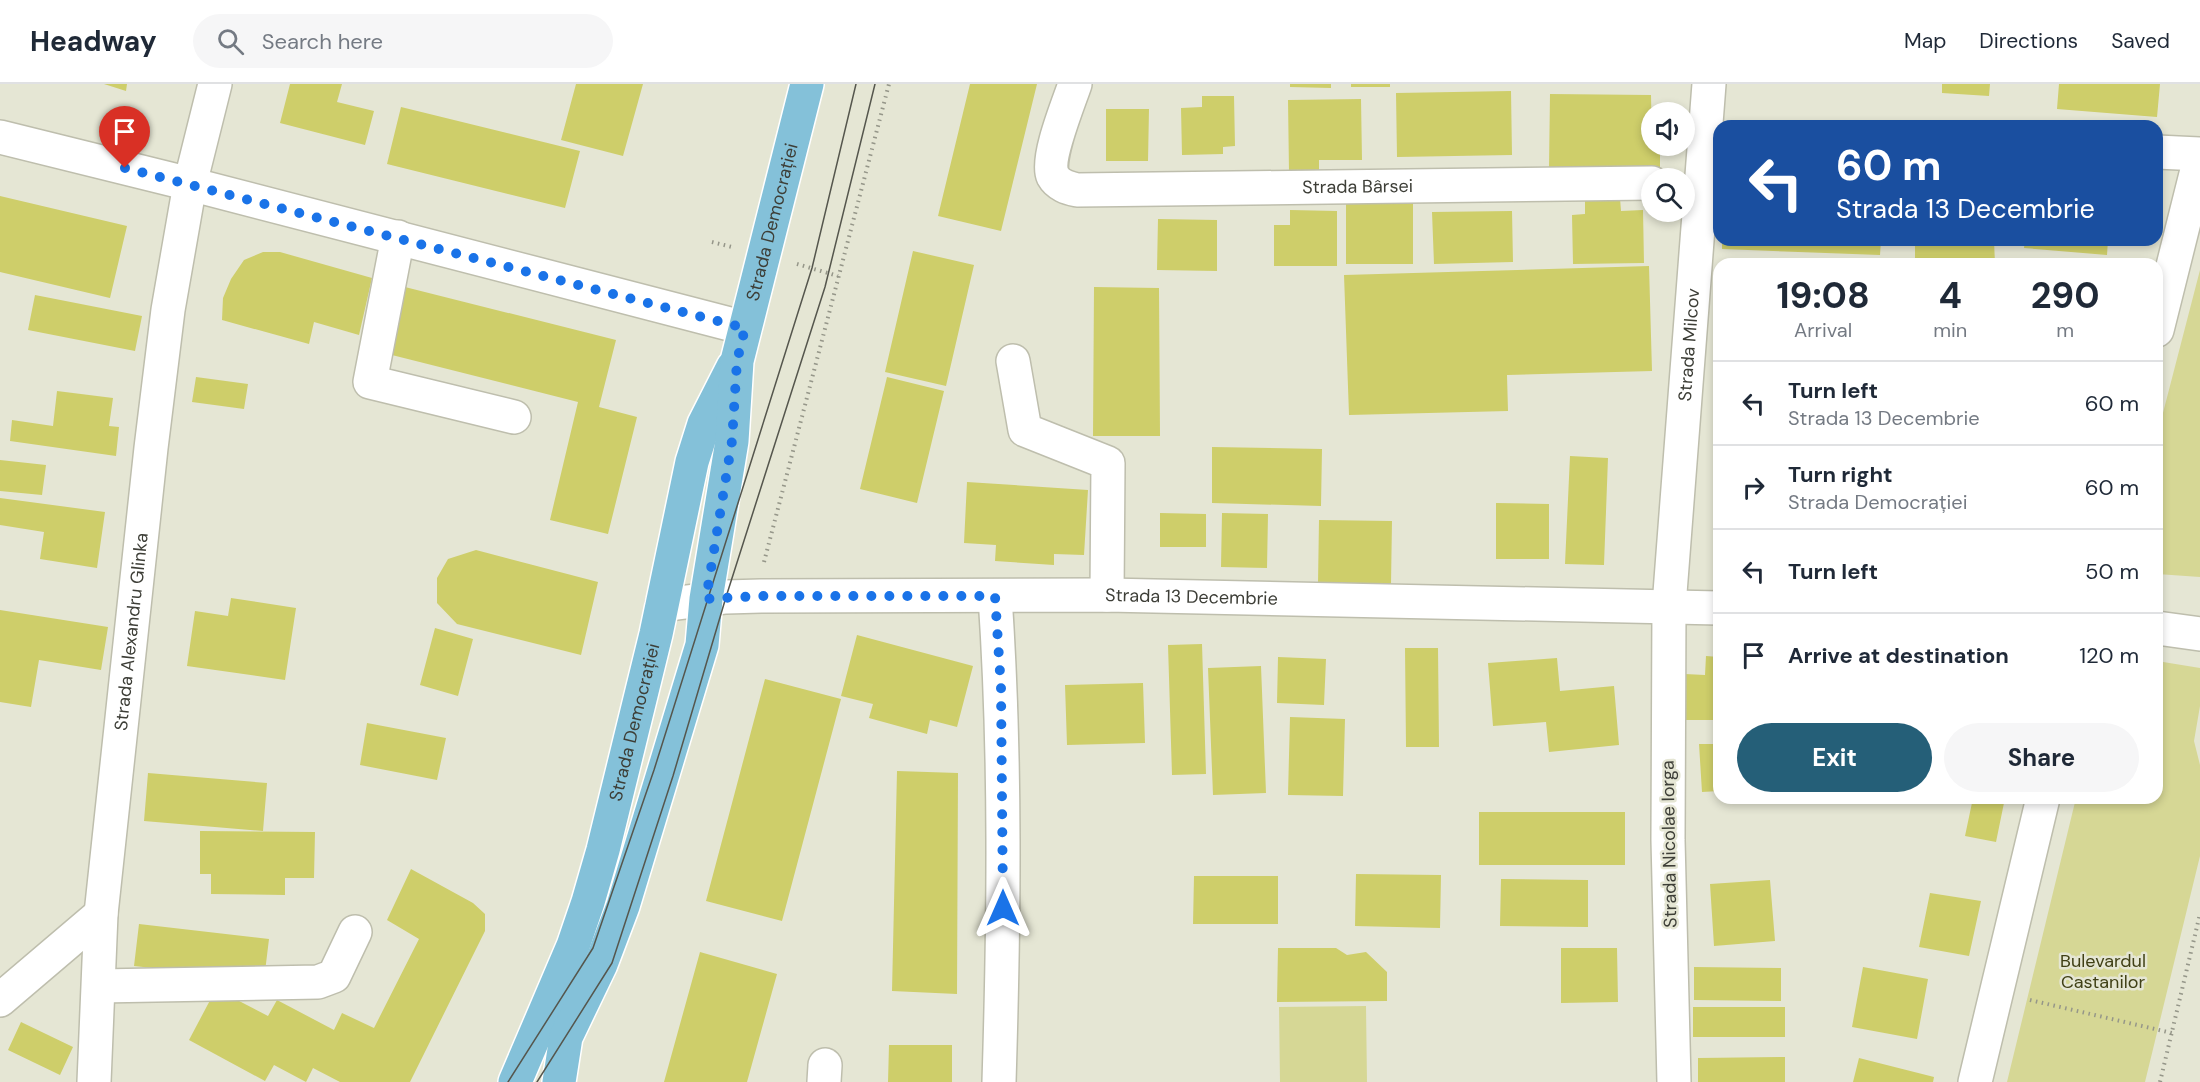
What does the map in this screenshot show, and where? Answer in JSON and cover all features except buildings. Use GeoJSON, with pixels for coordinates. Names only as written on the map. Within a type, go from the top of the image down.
{"type":"FeatureCollection","features":[{"type":"Feature","properties":{"kind":"main road","name":"Strada Democrației"},"geometry":{"type":"LineString","coordinates":[[559,1082],[566,1037],[601,964],[623,906],[702,645],[706,599],[732,441],[737,361],[807,84]]}},
{"type":"Feature","properties":{"kind":"main road","name":"Strada Democrației"},"geometry":{"type":"LineString","coordinates":[[515,1082],[573,946],[597,871],[662,605],[692,462],[704,424],[737,361]]}},
{"type":"Feature","properties":{"kind":"main road"},"geometry":{"type":"LineString","coordinates":[[531,1082],[566,1037]]}},
{"type":"Feature","properties":{"kind":"street","name":"Strada Alexandru Glinka"},"geometry":{"type":"LineString","coordinates":[[94,1082],[101,914],[154,425],[168,310],[190,184],[215,84]]}},
{"type":"Feature","properties":{"kind":"street","name":"Strada Bârsei"},"geometry":{"type":"LineString","coordinates":[[1075,84],[1051,163],[1053,177],[1065,188],[1077,190],[1641,183]]}},
{"type":"Feature","properties":{"kind":"street","name":"Strada Milcov"},"geometry":{"type":"LineString","coordinates":[[1695,180],[1713,133],[1709,84]]}},
{"type":"Feature","properties":{"kind":"street"},"geometry":{"type":"LineString","coordinates":[[0,138],[398,237],[745,328]]}},
{"type":"Feature","properties":{"kind":"street"},"geometry":{"type":"LineString","coordinates":[[2163,153],[2200,156],[2163,306]]}},
{"type":"Feature","properties":{"kind":"street","name":"Strada Milcov"},"geometry":{"type":"LineString","coordinates":[[1669,606],[1692,222]]}},
{"type":"Feature","properties":{"kind":"street"},"geometry":{"type":"LineString","coordinates":[[398,237],[370,382],[514,417]]}},
{"type":"Feature","properties":{"kind":"street"},"geometry":{"type":"LineString","coordinates":[[1013,361],[1025,430],[1108,463],[1107,595]]}},
{"type":"Feature","properties":{"kind":"street","name":"Strada 13 Decembrie"},"geometry":{"type":"LineString","coordinates":[[662,605],[706,599],[761,596],[1107,595],[1713,608]]}},
{"type":"Feature","properties":{"kind":"street"},"geometry":{"type":"LineString","coordinates":[[995,596],[1001,688],[1003,919],[999,1082]]}},
{"type":"Feature","properties":{"kind":"street","name":"Strada Nicolae Iorga"},"geometry":{"type":"LineString","coordinates":[[1669,606],[1668,840],[1674,1082]]}},
{"type":"Feature","properties":{"kind":"street"},"geometry":{"type":"LineString","coordinates":[[2163,629],[2200,634]]}},
{"type":"Feature","properties":{"kind":"street"},"geometry":{"type":"LineString","coordinates":[[1975,1082],[2042,804]]}},
{"type":"Feature","properties":{"kind":"street"},"geometry":{"type":"LineString","coordinates":[[0,1000],[101,914]]}},
{"type":"Feature","properties":{"kind":"street"},"geometry":{"type":"LineString","coordinates":[[99,986],[318,982],[334,976],[355,932]]}},
{"type":"Feature","properties":{"kind":"path"},"geometry":{"type":"LineString","coordinates":[[761,596],[765,551],[889,84]]}},
{"type":"Feature","properties":{"kind":"path"},"geometry":{"type":"LineString","coordinates":[[794,263],[838,276]]}},
{"type":"Feature","properties":{"kind":"path"},"geometry":{"type":"LineString","coordinates":[[2160,1082],[2200,914]]}},
{"type":"Feature","properties":{"kind":"path"},"geometry":{"type":"LineString","coordinates":[[1997,993],[2172,1033]]}},
{"type":"Feature","properties":{"kind":"green space"},"geometry":{"type":"Polygon","coordinates":[[[2200,270],[2200,577],[2163,574],[2163,413],[2200,270]]]}},
{"type":"Feature","properties":{"kind":"green space","name":"Bulevardul Castanilor"},"geometry":{"type":"Polygon","coordinates":[[[2163,662],[2200,668],[2200,706],[2194,741],[2200,765],[2200,856],[2145,1082],[2007,1082],[2075,804],[2163,804],[2163,662]]]}},
{"type":"Feature","properties":{"kind":"green space"},"geometry":{"type":"Polygon","coordinates":[[[1366,1006],[1367,1082],[1280,1082],[1279,1007],[1366,1006]]]}},
{"type":"Feature","properties":{"kind":"tram line"},"geometry":{"type":"LineString","coordinates":[[508,1082],[593,948],[654,770],[812,268],[856,84]]}},
{"type":"Feature","properties":{"kind":"tram line"},"geometry":{"type":"LineString","coordinates":[[537,1082],[612,963],[673,776],[726,597],[825,287],[875,84]]}},
{"type":"Feature","properties":{"kind":"route"},"geometry":{"type":"LineString","coordinates":[[125,168],[745,328],[737,361],[732,441],[706,599],[761,596],[995,596],[1001,688],[1003,908]]}}]}
